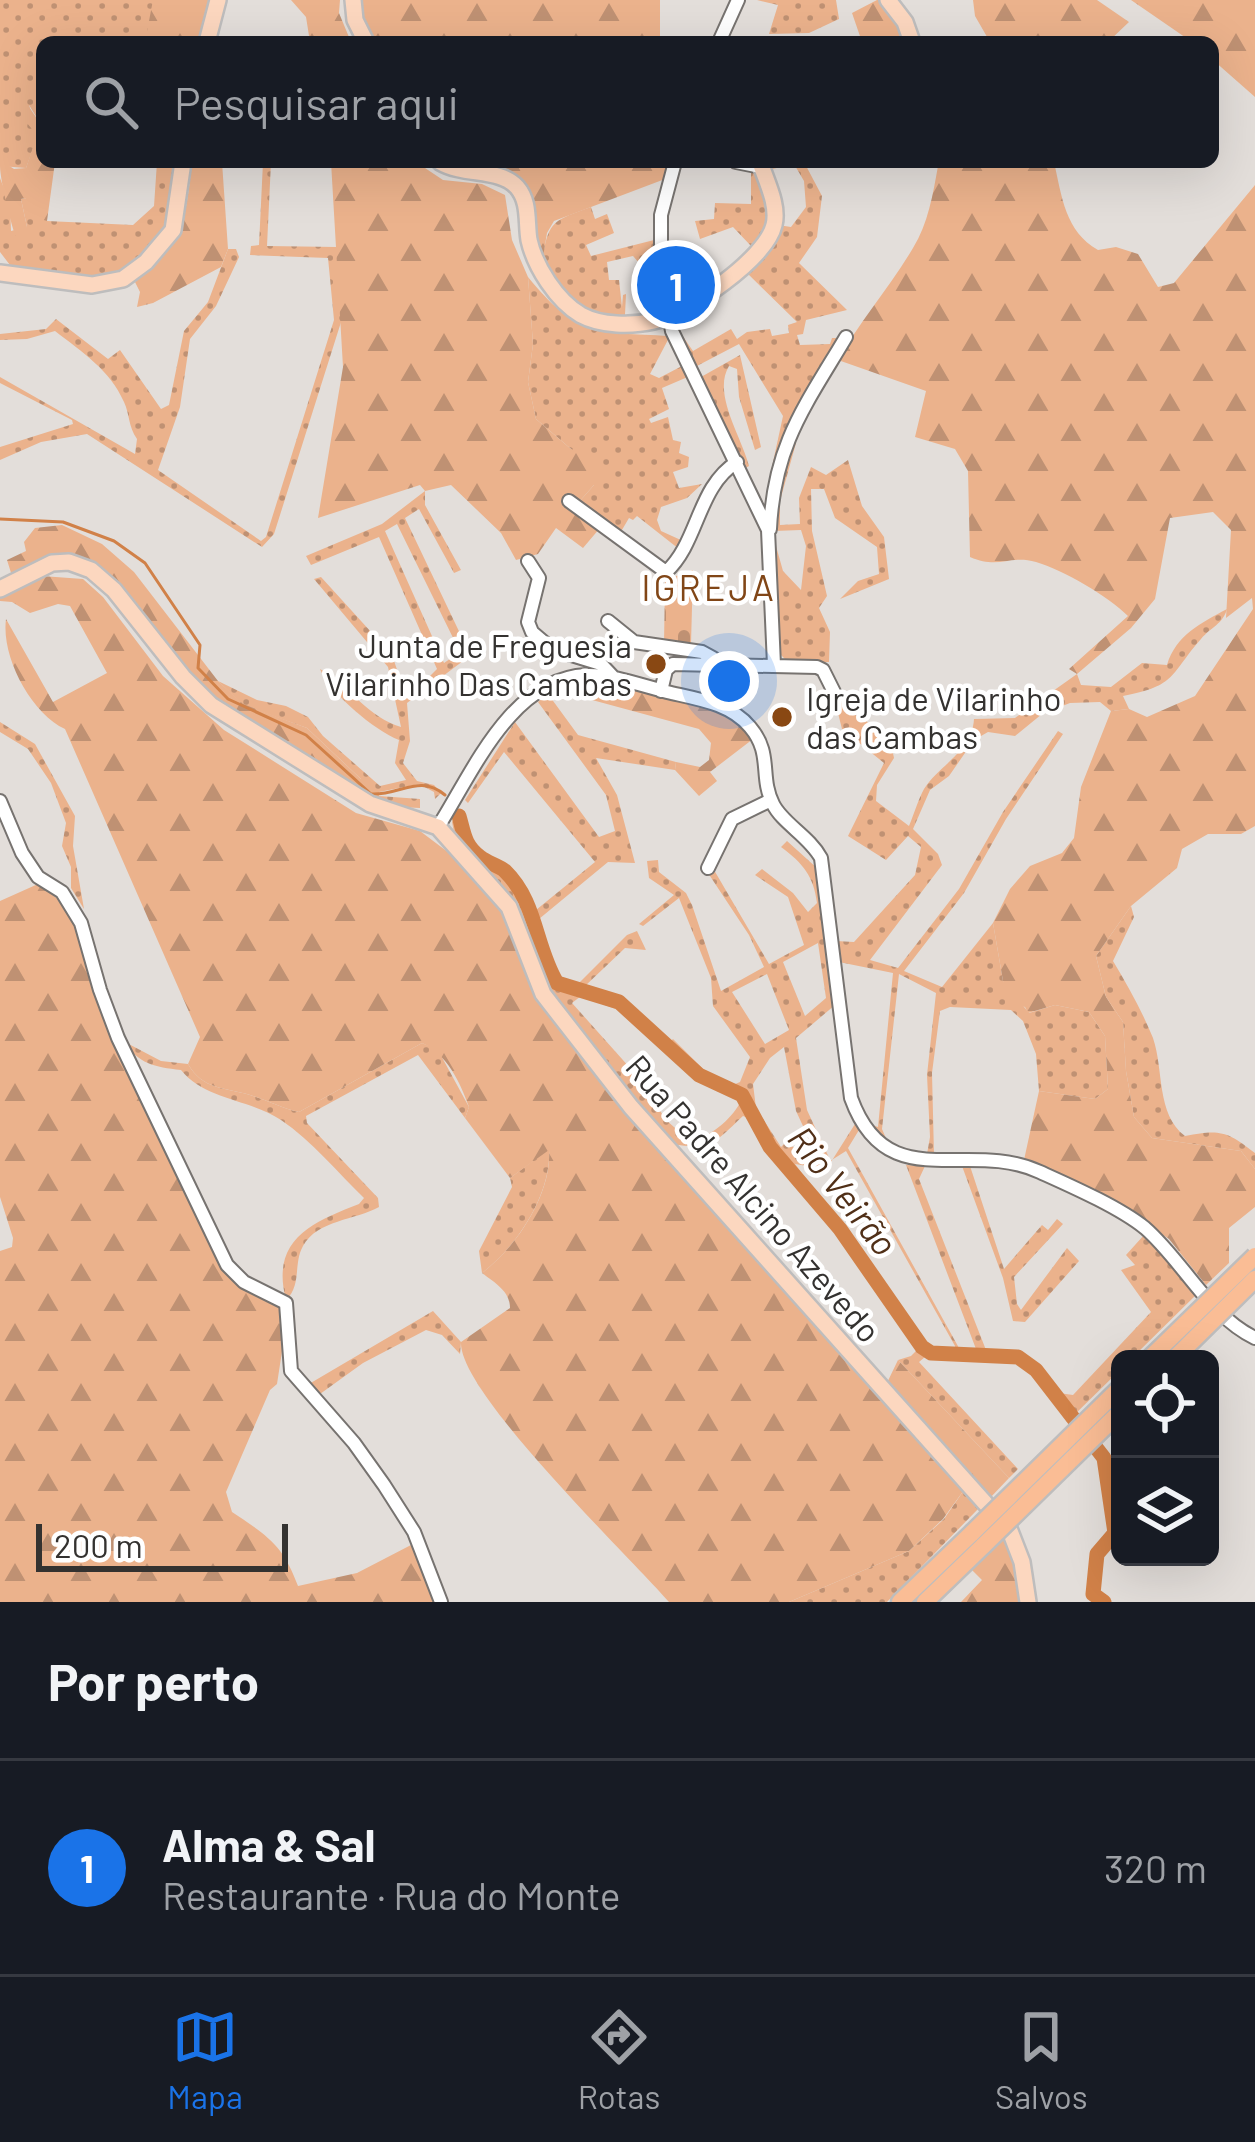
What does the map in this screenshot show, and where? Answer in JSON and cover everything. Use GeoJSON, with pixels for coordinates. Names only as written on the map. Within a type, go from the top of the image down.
{"type":"FeatureCollection","features":[{"type":"Feature","properties":{"kind":"highway"},"geometry":{"type":"LineString","coordinates":[[1159,1350],[1255,1256]]}},
{"type":"Feature","properties":{"kind":"highway"},"geometry":{"type":"LineString","coordinates":[[1183,1350],[1255,1279]]}},
{"type":"Feature","properties":{"kind":"highway"},"geometry":{"type":"LineString","coordinates":[[925,1602],[1111,1398]]}},
{"type":"Feature","properties":{"kind":"highway"},"geometry":{"type":"LineString","coordinates":[[900,1602],[1111,1420]]}},
{"type":"Feature","properties":{"kind":"main road"},"geometry":{"type":"LineString","coordinates":[[209,36],[218,0]]}},
{"type":"Feature","properties":{"kind":"main road"},"geometry":{"type":"LineString","coordinates":[[353,0],[363,36]]}},
{"type":"Feature","properties":{"kind":"main road"},"geometry":{"type":"LineString","coordinates":[[888,0],[910,36]]}},
{"type":"Feature","properties":{"kind":"main road"},"geometry":{"type":"LineString","coordinates":[[0,272],[92,285],[122,279],[146,262],[173,230],[182,168]]}},
{"type":"Feature","properties":{"kind":"main road"},"geometry":{"type":"LineString","coordinates":[[454,168],[500,176],[516,187],[526,207],[535,258],[580,314],[596,321],[634,324],[669,315],[725,280],[772,231],[775,209],[762,168]]}},
{"type":"Feature","properties":{"kind":"main road"},"geometry":{"type":"LineString","coordinates":[[0,589],[52,563],[69,562],[91,570],[114,590],[182,677],[211,705],[370,804],[438,827]]}},
{"type":"Feature","properties":{"kind":"main road","name":"Rua Padre Alcino Azevedo"},"geometry":{"type":"LineString","coordinates":[[438,827],[508,907],[543,994],[631,1107],[1010,1531],[1022,1562],[1028,1602]]}},
{"type":"Feature","properties":{"kind":"street"},"geometry":{"type":"LineString","coordinates":[[722,36],[738,0]]}},
{"type":"Feature","properties":{"kind":"street"},"geometry":{"type":"LineString","coordinates":[[673,168],[661,215],[661,276],[672,331],[737,462],[770,542]]}},
{"type":"Feature","properties":{"kind":"street"},"geometry":{"type":"LineString","coordinates":[[774,665],[772,496],[790,429],[846,337]]}},
{"type":"Feature","properties":{"kind":"street"},"geometry":{"type":"LineString","coordinates":[[569,501],[666,572],[717,476],[737,462]]}},
{"type":"Feature","properties":{"kind":"street"},"geometry":{"type":"LineString","coordinates":[[528,560],[539,578],[527,622],[532,632],[552,649],[601,664],[617,681]]}},
{"type":"Feature","properties":{"kind":"street"},"geometry":{"type":"LineString","coordinates":[[608,621],[634,642],[702,652],[713,658],[713,664]]}},
{"type":"Feature","properties":{"kind":"street"},"geometry":{"type":"LineString","coordinates":[[661,691],[670,665],[713,664],[817,667],[834,692]]}},
{"type":"Feature","properties":{"kind":"street"},"geometry":{"type":"LineString","coordinates":[[438,827],[514,712],[532,695],[567,678],[591,675],[723,706],[747,722],[765,747],[774,809],[811,839],[821,858],[850,1098],[859,1122],[880,1147],[904,1158],[1010,1163],[1034,1169],[1141,1225],[1181,1263],[1234,1326],[1255,1338]]}},
{"type":"Feature","properties":{"kind":"street"},"geometry":{"type":"LineString","coordinates":[[708,868],[732,819],[771,800]]}},
{"type":"Feature","properties":{"kind":"street"},"geometry":{"type":"LineString","coordinates":[[0,802],[38,877],[62,892],[82,922],[118,1038],[232,1273],[286,1303],[290,1371],[354,1443],[394,1501],[414,1532],[441,1602]]}},
{"type":"Feature","properties":{"kind":"green space"},"geometry":{"type":"Polygon","coordinates":[[[0,0],[154,0],[147,36],[36,36],[36,116],[29,105],[36,140],[26,168],[0,166],[0,0]]]}},
{"type":"Feature","properties":{"kind":"green space"},"geometry":{"type":"Polygon","coordinates":[[[153,0],[211,0],[202,36],[146,36],[153,0]]]}},
{"type":"Feature","properties":{"kind":"green space"},"geometry":{"type":"Polygon","coordinates":[[[291,0],[340,0],[339,13],[349,36],[309,36],[306,17],[291,0]]]}},
{"type":"Feature","properties":{"kind":"green space"},"geometry":{"type":"Polygon","coordinates":[[[360,0],[660,0],[660,36],[371,36],[360,17],[360,0]]]}},
{"type":"Feature","properties":{"kind":"green space"},"geometry":{"type":"Polygon","coordinates":[[[757,0],[836,0],[839,19],[809,33],[769,34],[778,5],[757,0]]]}},
{"type":"Feature","properties":{"kind":"green space"},"geometry":{"type":"Polygon","coordinates":[[[882,0],[903,36],[860,36],[852,13],[882,0]]]}},
{"type":"Feature","properties":{"kind":"green space"},"geometry":{"type":"Polygon","coordinates":[[[973,0],[1097,0],[1129,22],[1114,36],[987,36],[975,16],[973,0]]]}},
{"type":"Feature","properties":{"kind":"green space"},"geometry":{"type":"Polygon","coordinates":[[[1131,0],[1255,0],[1255,97],[1219,65],[1219,36],[1183,36],[1131,0]]]}},
{"type":"Feature","properties":{"kind":"green space"},"geometry":{"type":"Polygon","coordinates":[[[25,101],[36,117],[36,134],[26,122],[25,101]]]}},
{"type":"Feature","properties":{"kind":"green space"},"geometry":{"type":"Polygon","coordinates":[[[36,138],[36,168],[54,168],[47,221],[37,218],[25,198],[21,199],[27,227],[20,247],[0,166],[2,161],[14,169],[26,168],[36,138]]]}},
{"type":"Feature","properties":{"kind":"green space"},"geometry":{"type":"Polygon","coordinates":[[[157,168],[178,168],[174,217],[156,244],[127,272],[103,280],[13,269],[0,252],[0,178],[10,204],[11,231],[27,227],[21,199],[25,198],[47,221],[133,225],[154,206],[157,168]]]}},
{"type":"Feature","properties":{"kind":"green space"},"geometry":{"type":"Polygon","coordinates":[[[191,168],[222,168],[228,249],[221,267],[137,307],[140,292],[135,282],[173,242],[187,201],[191,168]]]}},
{"type":"Feature","properties":{"kind":"green space"},"geometry":{"type":"Polygon","coordinates":[[[263,168],[271,168],[267,246],[337,247],[342,319],[274,534],[262,547],[87,434],[41,442],[0,460],[0,447],[73,424],[0,383],[0,377],[135,454],[137,439],[118,391],[75,346],[55,331],[27,339],[0,340],[0,334],[46,329],[56,319],[108,359],[120,350],[161,409],[169,405],[184,331],[208,302],[228,249],[236,249],[239,257],[216,306],[190,339],[180,407],[158,470],[261,541],[266,537],[334,320],[328,258],[250,255],[251,246],[259,245],[263,168]]]}},
{"type":"Feature","properties":{"kind":"green space"},"geometry":{"type":"Polygon","coordinates":[[[331,168],[425,168],[443,180],[482,184],[505,195],[512,240],[528,277],[533,344],[528,382],[536,419],[571,449],[603,459],[594,485],[579,502],[569,494],[563,506],[600,528],[583,548],[556,528],[538,554],[516,560],[501,533],[451,485],[425,491],[420,485],[318,518],[343,367],[331,168]]]}},
{"type":"Feature","properties":{"kind":"green space"},"geometry":{"type":"Polygon","coordinates":[[[466,168],[668,168],[665,179],[554,221],[542,263],[527,192],[466,168]]]}},
{"type":"Feature","properties":{"kind":"green space"},"geometry":{"type":"Polygon","coordinates":[[[796,168],[807,168],[822,196],[817,237],[799,263],[847,310],[806,320],[803,334],[797,335],[800,345],[830,344],[832,338],[842,338],[788,427],[768,485],[783,416],[739,344],[695,367],[681,339],[693,351],[731,329],[737,339],[747,332],[770,329],[772,336],[789,333],[788,325],[797,322],[745,271],[778,225],[791,227],[806,207],[804,181],[796,168]]]}},
{"type":"Feature","properties":{"kind":"green space"},"geometry":{"type":"Polygon","coordinates":[[[938,168],[1056,168],[1078,233],[1098,250],[1116,247],[1138,254],[1158,287],[1174,283],[1255,185],[1255,826],[1241,834],[1208,834],[1182,849],[1177,868],[1131,906],[1096,956],[1106,997],[1123,1022],[1134,1117],[1152,1138],[1241,1151],[1255,1169],[1255,1207],[1229,1228],[1229,1263],[1206,1285],[1169,1239],[1138,1218],[1024,1160],[1039,1091],[1095,1099],[1108,1089],[1105,1036],[1089,1012],[1055,1005],[1028,1013],[1025,1007],[1011,1003],[993,923],[1010,889],[1030,866],[1062,853],[1074,838],[1081,787],[1111,711],[1129,709],[1147,717],[1195,696],[1253,609],[1252,598],[1226,618],[1231,530],[1213,512],[1170,518],[1155,599],[1131,628],[1077,674],[1069,669],[1128,616],[1097,592],[1047,566],[1027,560],[989,562],[970,557],[968,471],[955,449],[915,437],[926,391],[838,360],[918,239],[938,168]]]}},
{"type":"Feature","properties":{"kind":"green space"},"geometry":{"type":"Polygon","coordinates":[[[751,171],[759,172],[767,203],[760,238],[752,247],[733,227],[700,239],[695,221],[714,219],[715,203],[751,204],[751,171]]]}},
{"type":"Feature","properties":{"kind":"green space"},"geometry":{"type":"Polygon","coordinates":[[[591,207],[595,219],[607,214],[614,233],[586,245],[591,256],[658,239],[655,262],[640,264],[633,256],[607,262],[609,280],[619,280],[622,307],[626,294],[625,315],[585,308],[542,263],[554,225],[591,207]]]}},
{"type":"Feature","properties":{"kind":"green space"},"geometry":{"type":"Polygon","coordinates":[[[528,277],[561,311],[590,328],[670,336],[650,374],[659,378],[684,365],[690,376],[662,388],[669,409],[649,419],[651,423],[668,417],[673,440],[681,442],[679,453],[689,457],[688,467],[673,472],[679,488],[702,484],[687,498],[661,507],[657,520],[661,531],[683,541],[679,549],[637,516],[629,518],[619,535],[579,502],[594,485],[571,449],[536,419],[528,382],[533,344],[528,277]]]}},
{"type":"Feature","properties":{"kind":"green space"},"geometry":{"type":"Polygon","coordinates":[[[740,355],[761,447],[755,450],[739,397],[737,369],[729,366],[724,389],[749,466],[744,469],[701,377],[740,355]]]}},
{"type":"Feature","properties":{"kind":"green space"},"geometry":{"type":"Polygon","coordinates":[[[789,442],[796,443],[780,501],[780,525],[800,524],[799,498],[811,467],[826,475],[848,460],[862,506],[884,537],[889,579],[840,599],[858,581],[879,574],[877,547],[835,518],[824,489],[811,489],[812,531],[827,596],[819,608],[830,632],[829,662],[789,663],[780,654],[776,546],[783,571],[801,590],[806,546],[801,530],[774,531],[774,499],[789,442]]]}},
{"type":"Feature","properties":{"kind":"green space"},"geometry":{"type":"Polygon","coordinates":[[[425,491],[425,505],[461,570],[454,573],[419,509],[405,518],[466,646],[474,642],[479,649],[407,703],[410,741],[403,763],[417,781],[434,785],[441,793],[435,799],[434,792],[419,784],[379,792],[379,796],[420,799],[420,808],[383,803],[350,787],[361,779],[307,728],[243,705],[218,681],[308,717],[380,786],[406,780],[395,763],[399,740],[354,710],[320,669],[379,717],[401,727],[388,667],[314,579],[321,577],[392,655],[405,693],[417,689],[437,669],[379,537],[311,565],[306,556],[382,524],[425,491]],[[397,524],[385,531],[444,663],[460,652],[397,524]]]}},
{"type":"Feature","properties":{"kind":"green space"},"geometry":{"type":"Polygon","coordinates":[[[62,525],[102,544],[134,572],[218,681],[243,704],[307,728],[362,780],[350,787],[222,708],[123,591],[101,572],[78,559],[54,556],[12,576],[7,560],[26,551],[24,542],[35,528],[62,525]]]}},
{"type":"Feature","properties":{"kind":"green space"},"geometry":{"type":"Polygon","coordinates":[[[693,570],[691,644],[664,644],[665,580],[693,570]]]}},
{"type":"Feature","properties":{"kind":"green space"},"geometry":{"type":"Polygon","coordinates":[[[42,576],[83,579],[103,597],[163,676],[224,730],[356,813],[420,831],[473,871],[504,912],[538,1002],[619,1102],[964,1490],[943,1519],[909,1551],[789,1602],[669,1602],[549,1474],[487,1397],[467,1366],[461,1342],[510,1308],[505,1292],[482,1273],[508,1249],[530,1218],[545,1184],[549,1150],[510,1178],[465,1118],[469,1107],[452,1070],[422,1043],[299,1112],[200,1079],[188,1064],[200,1037],[65,729],[30,697],[8,650],[6,619],[53,702],[107,673],[70,606],[58,604],[30,613],[0,601],[42,576]]]}},
{"type":"Feature","properties":{"kind":"green space"},"geometry":{"type":"Polygon","coordinates":[[[1227,609],[1171,677],[1154,688],[1123,696],[1129,709],[1111,711],[1100,702],[1070,703],[1042,714],[1015,736],[988,732],[974,740],[949,776],[930,790],[913,829],[938,854],[942,865],[870,960],[898,968],[959,889],[1058,731],[1063,734],[964,893],[904,971],[942,987],[993,923],[1003,981],[1029,1013],[1055,1005],[1089,1012],[1105,1036],[1108,1089],[1095,1099],[1039,1091],[1036,1054],[1023,1021],[1011,1010],[950,1007],[940,1011],[932,1073],[934,1155],[927,1154],[927,1075],[936,993],[899,974],[882,1129],[888,1143],[866,1123],[878,1127],[893,973],[839,962],[836,941],[854,942],[915,875],[921,847],[908,836],[886,860],[848,836],[884,763],[842,729],[834,697],[890,739],[894,758],[877,785],[876,801],[909,826],[924,789],[962,749],[974,719],[1015,718],[1077,674],[1081,685],[1111,687],[1142,663],[1167,665],[1183,638],[1227,609]]]}},
{"type":"Feature","properties":{"kind":"green space"},"geometry":{"type":"Polygon","coordinates":[[[593,680],[699,705],[719,713],[753,739],[710,772],[717,781],[699,796],[675,770],[676,762],[700,767],[709,760],[711,743],[699,729],[570,694],[548,694],[567,684],[593,680]]]}},
{"type":"Feature","properties":{"kind":"green space"},"geometry":{"type":"Polygon","coordinates":[[[548,694],[578,735],[676,762],[675,770],[596,758],[617,795],[635,863],[608,862],[539,919],[554,971],[566,983],[578,984],[627,935],[637,931],[646,950],[625,948],[584,987],[601,997],[629,1003],[664,1037],[656,1043],[621,1011],[581,996],[572,1003],[639,1078],[666,1120],[691,1142],[719,1127],[740,1103],[735,1096],[698,1080],[667,1045],[673,1039],[706,1072],[733,1085],[740,1082],[750,1057],[713,1006],[711,978],[679,898],[643,926],[639,924],[674,895],[649,878],[647,861],[658,860],[659,872],[686,893],[721,991],[764,967],[749,935],[710,876],[701,871],[707,862],[714,870],[769,964],[804,945],[788,897],[755,875],[762,869],[793,893],[808,912],[817,903],[806,871],[781,847],[787,841],[818,869],[835,1005],[796,1038],[807,1110],[830,1161],[819,1168],[795,1164],[924,1345],[955,1348],[846,1151],[833,1159],[855,1124],[859,1130],[848,1148],[959,1348],[976,1349],[906,1165],[925,1166],[919,1179],[986,1350],[1029,1361],[1059,1393],[1073,1395],[1111,1355],[1111,1379],[1067,1422],[1036,1375],[1015,1361],[925,1357],[919,1362],[1018,1469],[1009,1478],[898,1360],[919,1348],[838,1233],[770,1155],[750,1119],[743,1116],[705,1145],[673,1144],[551,995],[517,910],[497,879],[454,832],[452,822],[462,809],[468,838],[491,860],[507,866],[536,910],[595,862],[504,752],[468,803],[465,800],[515,722],[599,837],[615,831],[606,795],[538,702],[548,694]],[[818,943],[783,962],[805,1016],[826,998],[818,943]],[[767,974],[732,992],[765,1044],[789,1030],[767,974]],[[784,1047],[770,1058],[753,1084],[756,1108],[781,1147],[816,1154],[796,1111],[784,1047]]]}},
{"type":"Feature","properties":{"kind":"green space"},"geometry":{"type":"Polygon","coordinates":[[[0,722],[35,744],[75,816],[73,846],[84,909],[71,888],[71,867],[62,846],[66,823],[51,783],[28,749],[0,732],[0,722]]]}},
{"type":"Feature","properties":{"kind":"green space"},"geometry":{"type":"Polygon","coordinates":[[[38,884],[58,899],[79,932],[98,1005],[220,1264],[233,1280],[281,1306],[287,1319],[277,1384],[270,1390],[226,1492],[232,1512],[273,1543],[298,1586],[357,1573],[411,1545],[434,1602],[0,1602],[0,1251],[12,1247],[13,1238],[0,1197],[0,901],[38,884]]]}},
{"type":"Feature","properties":{"kind":"green space"},"geometry":{"type":"Polygon","coordinates":[[[1131,906],[1134,917],[1113,961],[1153,1038],[1169,1116],[1185,1136],[1215,1133],[1237,1140],[1255,1153],[1255,1169],[1241,1151],[1152,1138],[1134,1117],[1123,1022],[1106,997],[1096,956],[1131,906]]]}},
{"type":"Feature","properties":{"kind":"green space"},"geometry":{"type":"Polygon","coordinates":[[[123,1041],[161,1061],[188,1064],[200,1079],[215,1086],[299,1112],[422,1043],[438,1050],[469,1107],[465,1118],[418,1055],[306,1116],[307,1123],[378,1198],[379,1207],[309,1237],[286,1300],[284,1262],[299,1236],[364,1198],[281,1120],[202,1088],[181,1070],[148,1063],[123,1041]]]}},
{"type":"Feature","properties":{"kind":"green space"},"geometry":{"type":"Polygon","coordinates":[[[549,1149],[545,1183],[530,1218],[508,1249],[482,1273],[479,1251],[512,1187],[510,1178],[549,1149]]]}},
{"type":"Feature","properties":{"kind":"green space"},"geometry":{"type":"Polygon","coordinates":[[[962,1166],[970,1166],[1004,1269],[1042,1225],[1048,1230],[1057,1219],[1063,1224],[1014,1277],[1021,1310],[1067,1248],[1079,1261],[1025,1322],[1013,1321],[1003,1278],[962,1166]]]}},
{"type":"Feature","properties":{"kind":"green space"},"geometry":{"type":"Polygon","coordinates":[[[1144,1235],[1198,1293],[1140,1350],[1115,1350],[1151,1312],[1121,1270],[1135,1265],[1126,1255],[1144,1235]]]}},
{"type":"Feature","properties":{"kind":"green space"},"geometry":{"type":"Polygon","coordinates":[[[433,1311],[461,1342],[460,1354],[442,1335],[426,1330],[363,1363],[320,1394],[309,1384],[433,1311]]]}},
{"type":"Feature","properties":{"kind":"green space"},"geometry":{"type":"Polygon","coordinates":[[[898,1360],[1009,1478],[990,1498],[885,1387],[898,1360]]]}},
{"type":"Feature","properties":{"kind":"green space"},"geometry":{"type":"Polygon","coordinates":[[[964,1490],[980,1507],[887,1602],[789,1602],[909,1551],[944,1519],[964,1490]]]}},
{"type":"Feature","properties":{"kind":"green space"},"geometry":{"type":"Polygon","coordinates":[[[1005,1538],[1017,1557],[1023,1602],[961,1602],[982,1580],[972,1570],[1005,1538]]]}},
{"type":"Feature","properties":{"kind":"waterway"},"geometry":{"type":"LineString","coordinates":[[0,519],[63,522],[114,541],[145,563],[200,645],[198,668],[228,699],[306,735],[371,794],[427,786],[445,795]]}},
{"type":"Feature","properties":{"kind":"waterway","name":"Rio Veirão"},"geometry":{"type":"LineString","coordinates":[[459,816],[471,848],[516,883],[557,983],[619,1002],[699,1075],[742,1095],[770,1147],[840,1229],[922,1347],[931,1353],[1018,1357],[1036,1370],[1104,1458],[1115,1533],[1097,1554],[1093,1594],[1104,1602]]}},
{"type":"Feature","properties":{"kind":"place","name":"Alma & Sal"},"geometry":{"type":"Point","coordinates":[676,285]}},
{"type":"Feature","properties":{"kind":"place","name":"Junta de Freguesia Vilarinho Das Cambas"},"geometry":{"type":"Point","coordinates":[656,664]}},
{"type":"Feature","properties":{"kind":"place","name":"Igreja de Vilarinho das Cambas"},"geometry":{"type":"Point","coordinates":[782,717]}},
{"type":"Feature","properties":{"kind":"district","name":"IGREJA"},"geometry":{"type":"Point","coordinates":[709,586]}}]}
